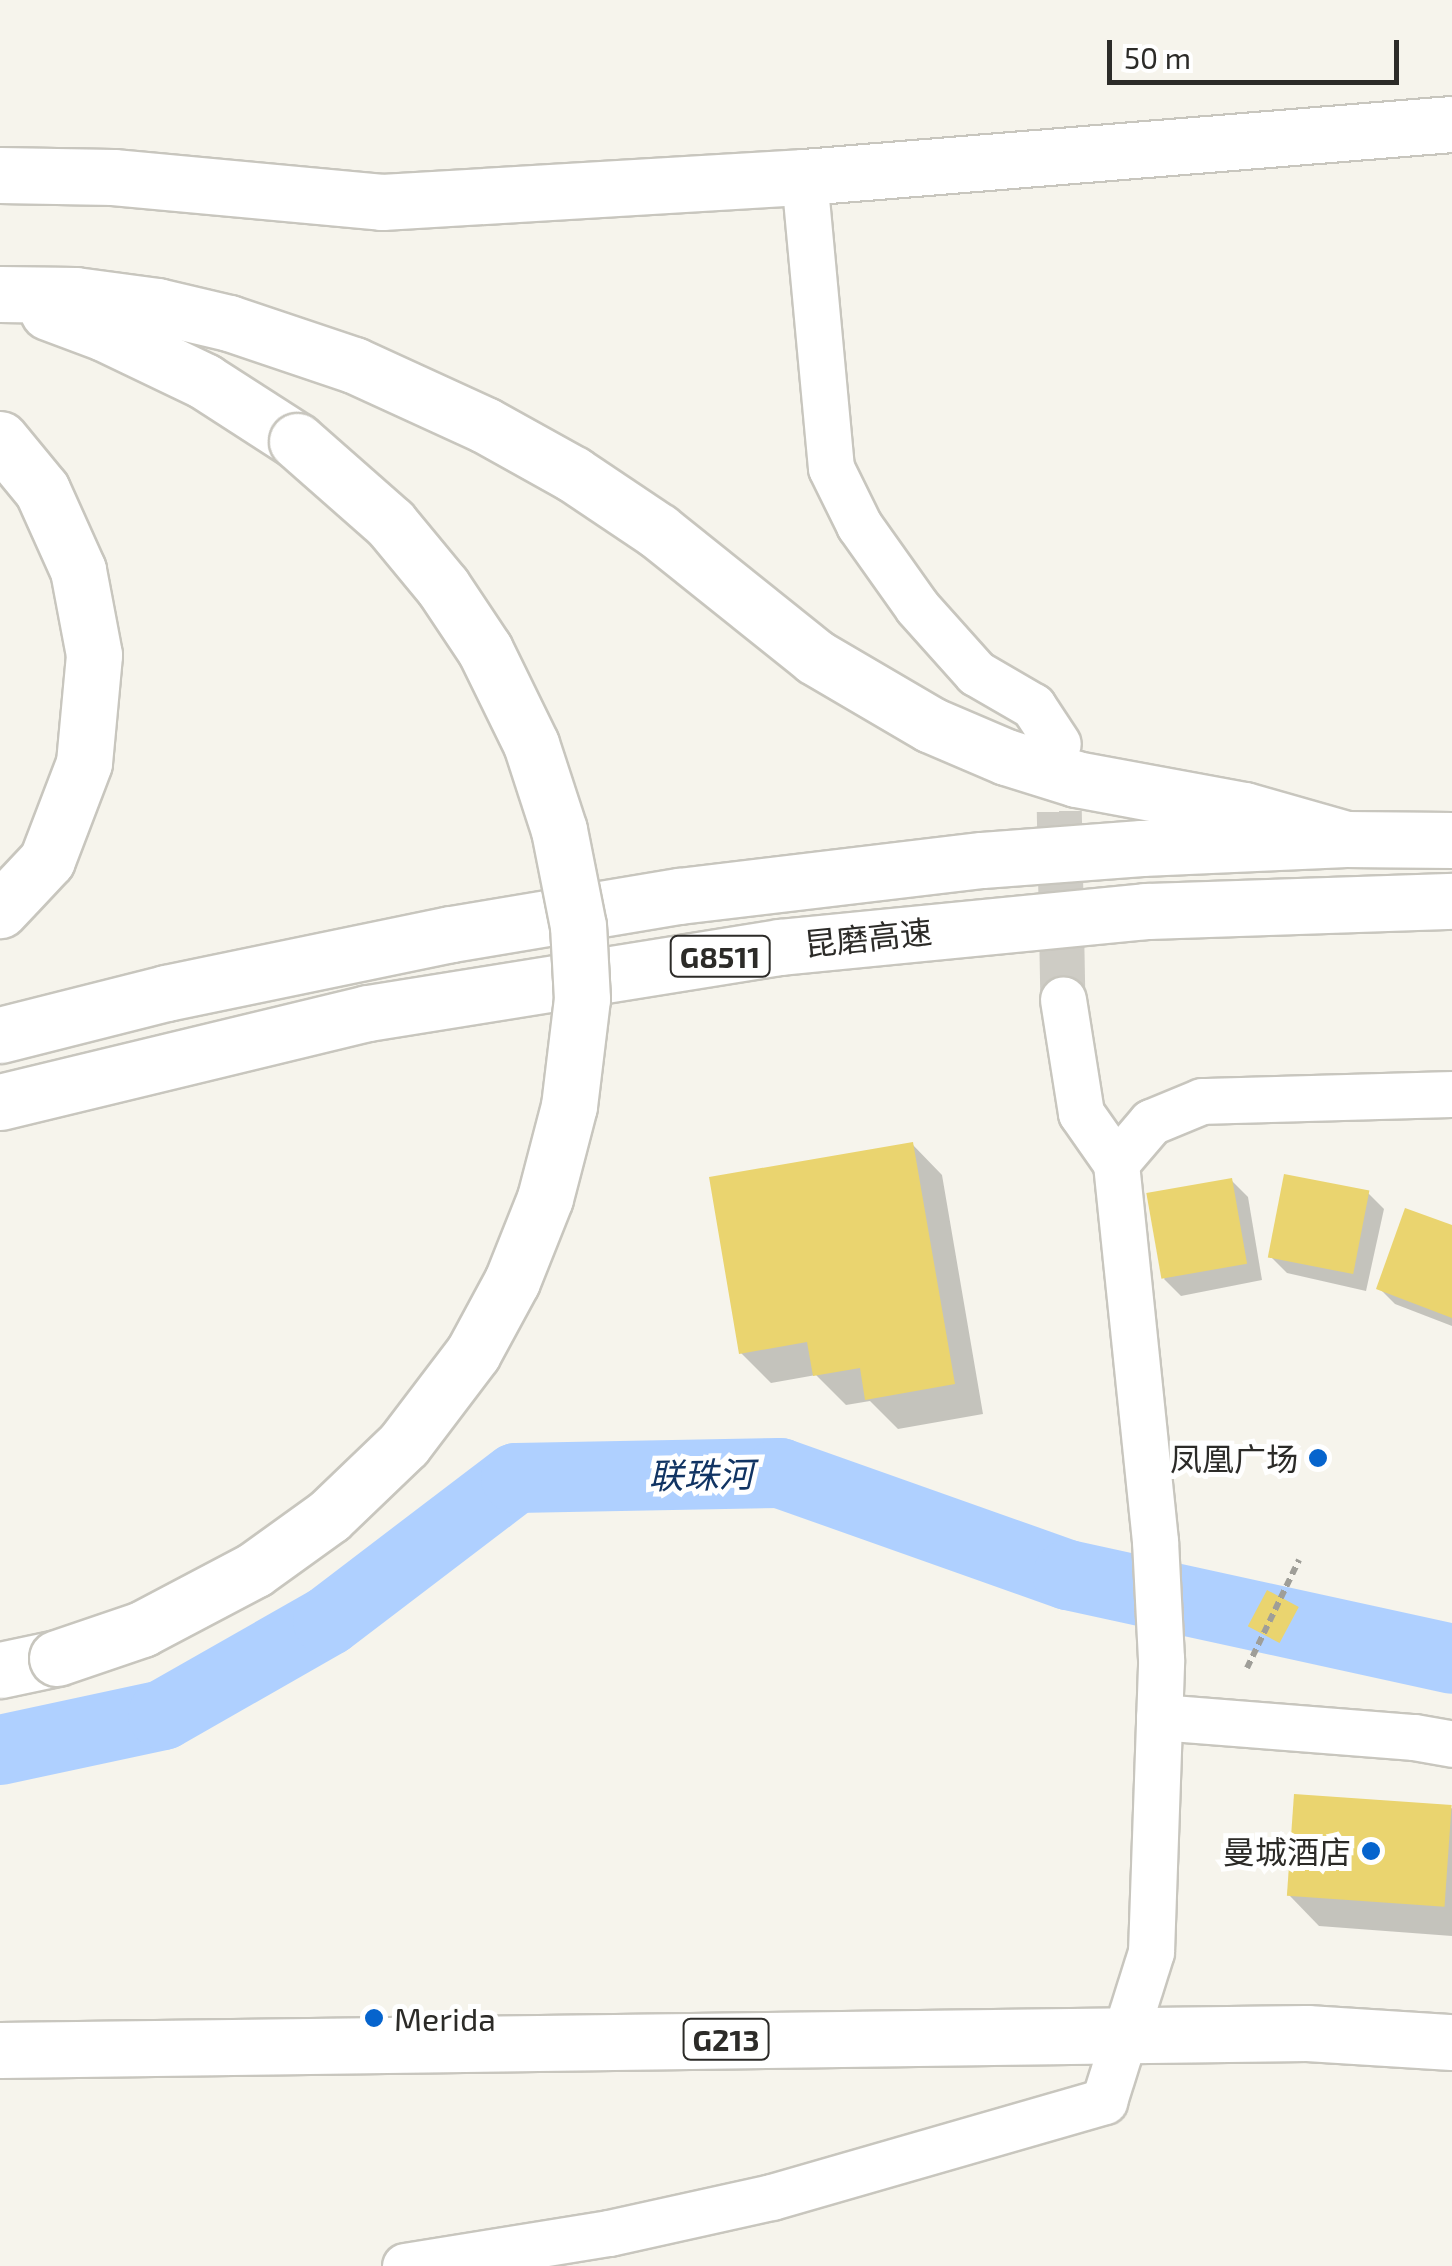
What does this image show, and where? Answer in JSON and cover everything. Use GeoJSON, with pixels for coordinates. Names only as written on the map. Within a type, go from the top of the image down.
{"type":"FeatureCollection","features":[{"type":"Feature","properties":{"kind":"main road"},"geometry":{"type":"LineString","coordinates":[[0,175],[112,177],[382,202],[804,177],[1452,124]]}},
{"type":"Feature","properties":{"kind":"main road"},"geometry":{"type":"LineString","coordinates":[[0,295],[75,294],[157,306],[256,332],[354,365],[486,425],[573,474],[658,531],[814,657],[931,725],[1006,757],[1076,779],[1244,810],[1346,839]]}},
{"type":"Feature","properties":{"kind":"main road"},"geometry":{"type":"LineString","coordinates":[[0,295],[156,356],[233,398],[290,450],[400,570],[465,662],[510,752],[538,836],[554,928],[559,999],[546,1101],[523,1191],[492,1271],[454,1340],[387,1428],[314,1498],[218,1565],[152,1599],[36,1646],[0,1670]]}},
{"type":"Feature","properties":{"kind":"main road"},"geometry":{"type":"LineString","coordinates":[[0,324],[35,332],[166,384],[290,450]]}},
{"type":"Feature","properties":{"kind":"main road"},"geometry":{"type":"LineString","coordinates":[[0,439],[42,490],[78,570],[94,655],[84,763],[47,860],[0,910]]}},
{"type":"Feature","properties":{"kind":"main road","name":"昆磨高速"},"geometry":{"type":"LineString","coordinates":[[0,1035],[166,993],[450,934],[679,896],[1002,859],[1346,839],[1452,840]]}},
{"type":"Feature","properties":{"kind":"main road","name":"昆磨高速"},"geometry":{"type":"LineString","coordinates":[[0,1102],[368,1014],[780,947],[1146,911],[1452,901]]}},
{"type":"Feature","properties":{"kind":"main road","name":"G213"},"geometry":{"type":"LineString","coordinates":[[0,2050],[1307,2033],[1452,2042]]}},
{"type":"Feature","properties":{"kind":"street"},"geometry":{"type":"LineString","coordinates":[[804,177],[831,468],[859,526],[918,607],[976,672],[1033,706],[1058,744]]}},
{"type":"Feature","properties":{"kind":"street"},"geometry":{"type":"LineString","coordinates":[[404,2266],[608,2233],[772,2197],[1104,2101],[1152,1952],[1161,1659],[1155,1541],[1116,1163],[1082,1113],[1064,1000]]}},
{"type":"Feature","properties":{"kind":"street"},"geometry":{"type":"LineString","coordinates":[[1116,1163],[1151,1122],[1202,1101],[1452,1094]]}},
{"type":"Feature","properties":{"kind":"street"},"geometry":{"type":"LineString","coordinates":[[1160,1717],[1414,1737],[1452,1744]]}},
{"type":"Feature","properties":{"kind":"path"},"geometry":{"type":"LineString","coordinates":[[1247,1668],[1299,1560]]}},
{"type":"Feature","properties":{"kind":"building"},"geometry":{"type":"Polygon","coordinates":[[[913,1142],[955,1384],[865,1400],[860,1368],[813,1376],[807,1342],[739,1354],[709,1177],[913,1142]]]}},
{"type":"Feature","properties":{"kind":"building"},"geometry":{"type":"Polygon","coordinates":[[[1284,1174],[1369,1191],[1353,1274],[1268,1257],[1284,1174]]]}},
{"type":"Feature","properties":{"kind":"building"},"geometry":{"type":"Polygon","coordinates":[[[1232,1178],[1247,1264],[1161,1279],[1146,1193],[1232,1178]]]}},
{"type":"Feature","properties":{"kind":"building"},"geometry":{"type":"Polygon","coordinates":[[[1405,1208],[1452,1225],[1452,1318],[1376,1289],[1405,1208]]]}},
{"type":"Feature","properties":{"kind":"building"},"geometry":{"type":"Polygon","coordinates":[[[1267,1590],[1299,1607],[1280,1643],[1248,1626],[1267,1590]]]}},
{"type":"Feature","properties":{"kind":"building","name":"曼城酒店"},"geometry":{"type":"Polygon","coordinates":[[[1294,1794],[1452,1805],[1444,1907],[1287,1896],[1294,1794]]]}},
{"type":"Feature","properties":{"kind":"waterway","name":"联珠河"},"geometry":{"type":"LineString","coordinates":[[0,1750],[163,1715],[328,1621],[516,1478],[780,1473],[1068,1575],[1452,1659]]}},
{"type":"Feature","properties":{"kind":"tunnel"},"geometry":{"type":"LineString","coordinates":[[1058,744],[1063,999]]}},
{"type":"Feature","properties":{"kind":"place","name":"凤凰广场"},"geometry":{"type":"Point","coordinates":[1318,1458]}},
{"type":"Feature","properties":{"kind":"place","name":"曼城酒店"},"geometry":{"type":"Point","coordinates":[1371,1851]}},
{"type":"Feature","properties":{"kind":"place","name":"Merida"},"geometry":{"type":"Point","coordinates":[374,2018]}}]}
